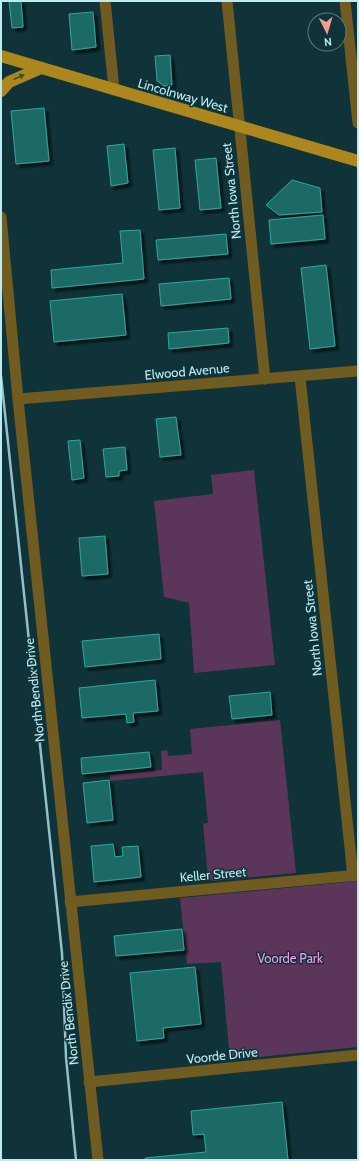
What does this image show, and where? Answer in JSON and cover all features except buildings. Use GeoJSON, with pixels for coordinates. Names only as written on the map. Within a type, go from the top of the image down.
{"type":"FeatureCollection","features":[{"type":"Feature","properties":{"kind":"main road","name":"Lincolnway West"},"geometry":{"type":"LineString","coordinates":[[1,56],[358,161]]}},
{"type":"Feature","properties":{"kind":"main road"},"geometry":{"type":"LineString","coordinates":[[1,91],[9,82],[41,68]]}},
{"type":"Feature","properties":{"kind":"street"},"geometry":{"type":"LineString","coordinates":[[105,1],[114,89]]}},
{"type":"Feature","properties":{"kind":"street","name":"North Iowa Street"},"geometry":{"type":"LineString","coordinates":[[227,1],[265,379]]}},
{"type":"Feature","properties":{"kind":"street"},"geometry":{"type":"LineString","coordinates":[[345,1],[353,28],[358,123]]}},
{"type":"Feature","properties":{"kind":"street","name":"North Bendix Drive"},"geometry":{"type":"LineString","coordinates":[[1,218],[18,399],[98,1160]]}},
{"type":"Feature","properties":{"kind":"street","name":"Elwood Avenue"},"geometry":{"type":"LineString","coordinates":[[18,399],[300,377],[358,371]]}},
{"type":"Feature","properties":{"kind":"street","name":"North Iowa Street"},"geometry":{"type":"LineString","coordinates":[[300,377],[355,875]]}},
{"type":"Feature","properties":{"kind":"street","name":"Keller Street"},"geometry":{"type":"LineString","coordinates":[[70,902],[355,875]]}},
{"type":"Feature","properties":{"kind":"street","name":"Voorde Drive"},"geometry":{"type":"LineString","coordinates":[[89,1082],[358,1055]]}},
{"type":"Feature","properties":{"kind":"green space"},"geometry":{"type":"Polygon","coordinates":[[[254,470],[275,665],[194,673],[189,603],[164,597],[154,501],[213,494],[211,475],[254,470]]]}},
{"type":"Feature","properties":{"kind":"green space"},"geometry":{"type":"Polygon","coordinates":[[[280,720],[296,873],[213,881],[208,878],[203,824],[208,823],[203,772],[110,781],[110,775],[162,770],[161,751],[167,750],[168,756],[192,754],[190,729],[280,720]]]}},
{"type":"Feature","properties":{"kind":"green space","name":"Voorde Park"},"geometry":{"type":"Polygon","coordinates":[[[358,881],[358,1047],[230,1060],[221,962],[187,964],[180,898],[358,881]]]}},
{"type":"Feature","properties":{"kind":"railway"},"geometry":{"type":"LineString","coordinates":[[1,376],[62,953],[66,1057],[76,1160]]}}]}
